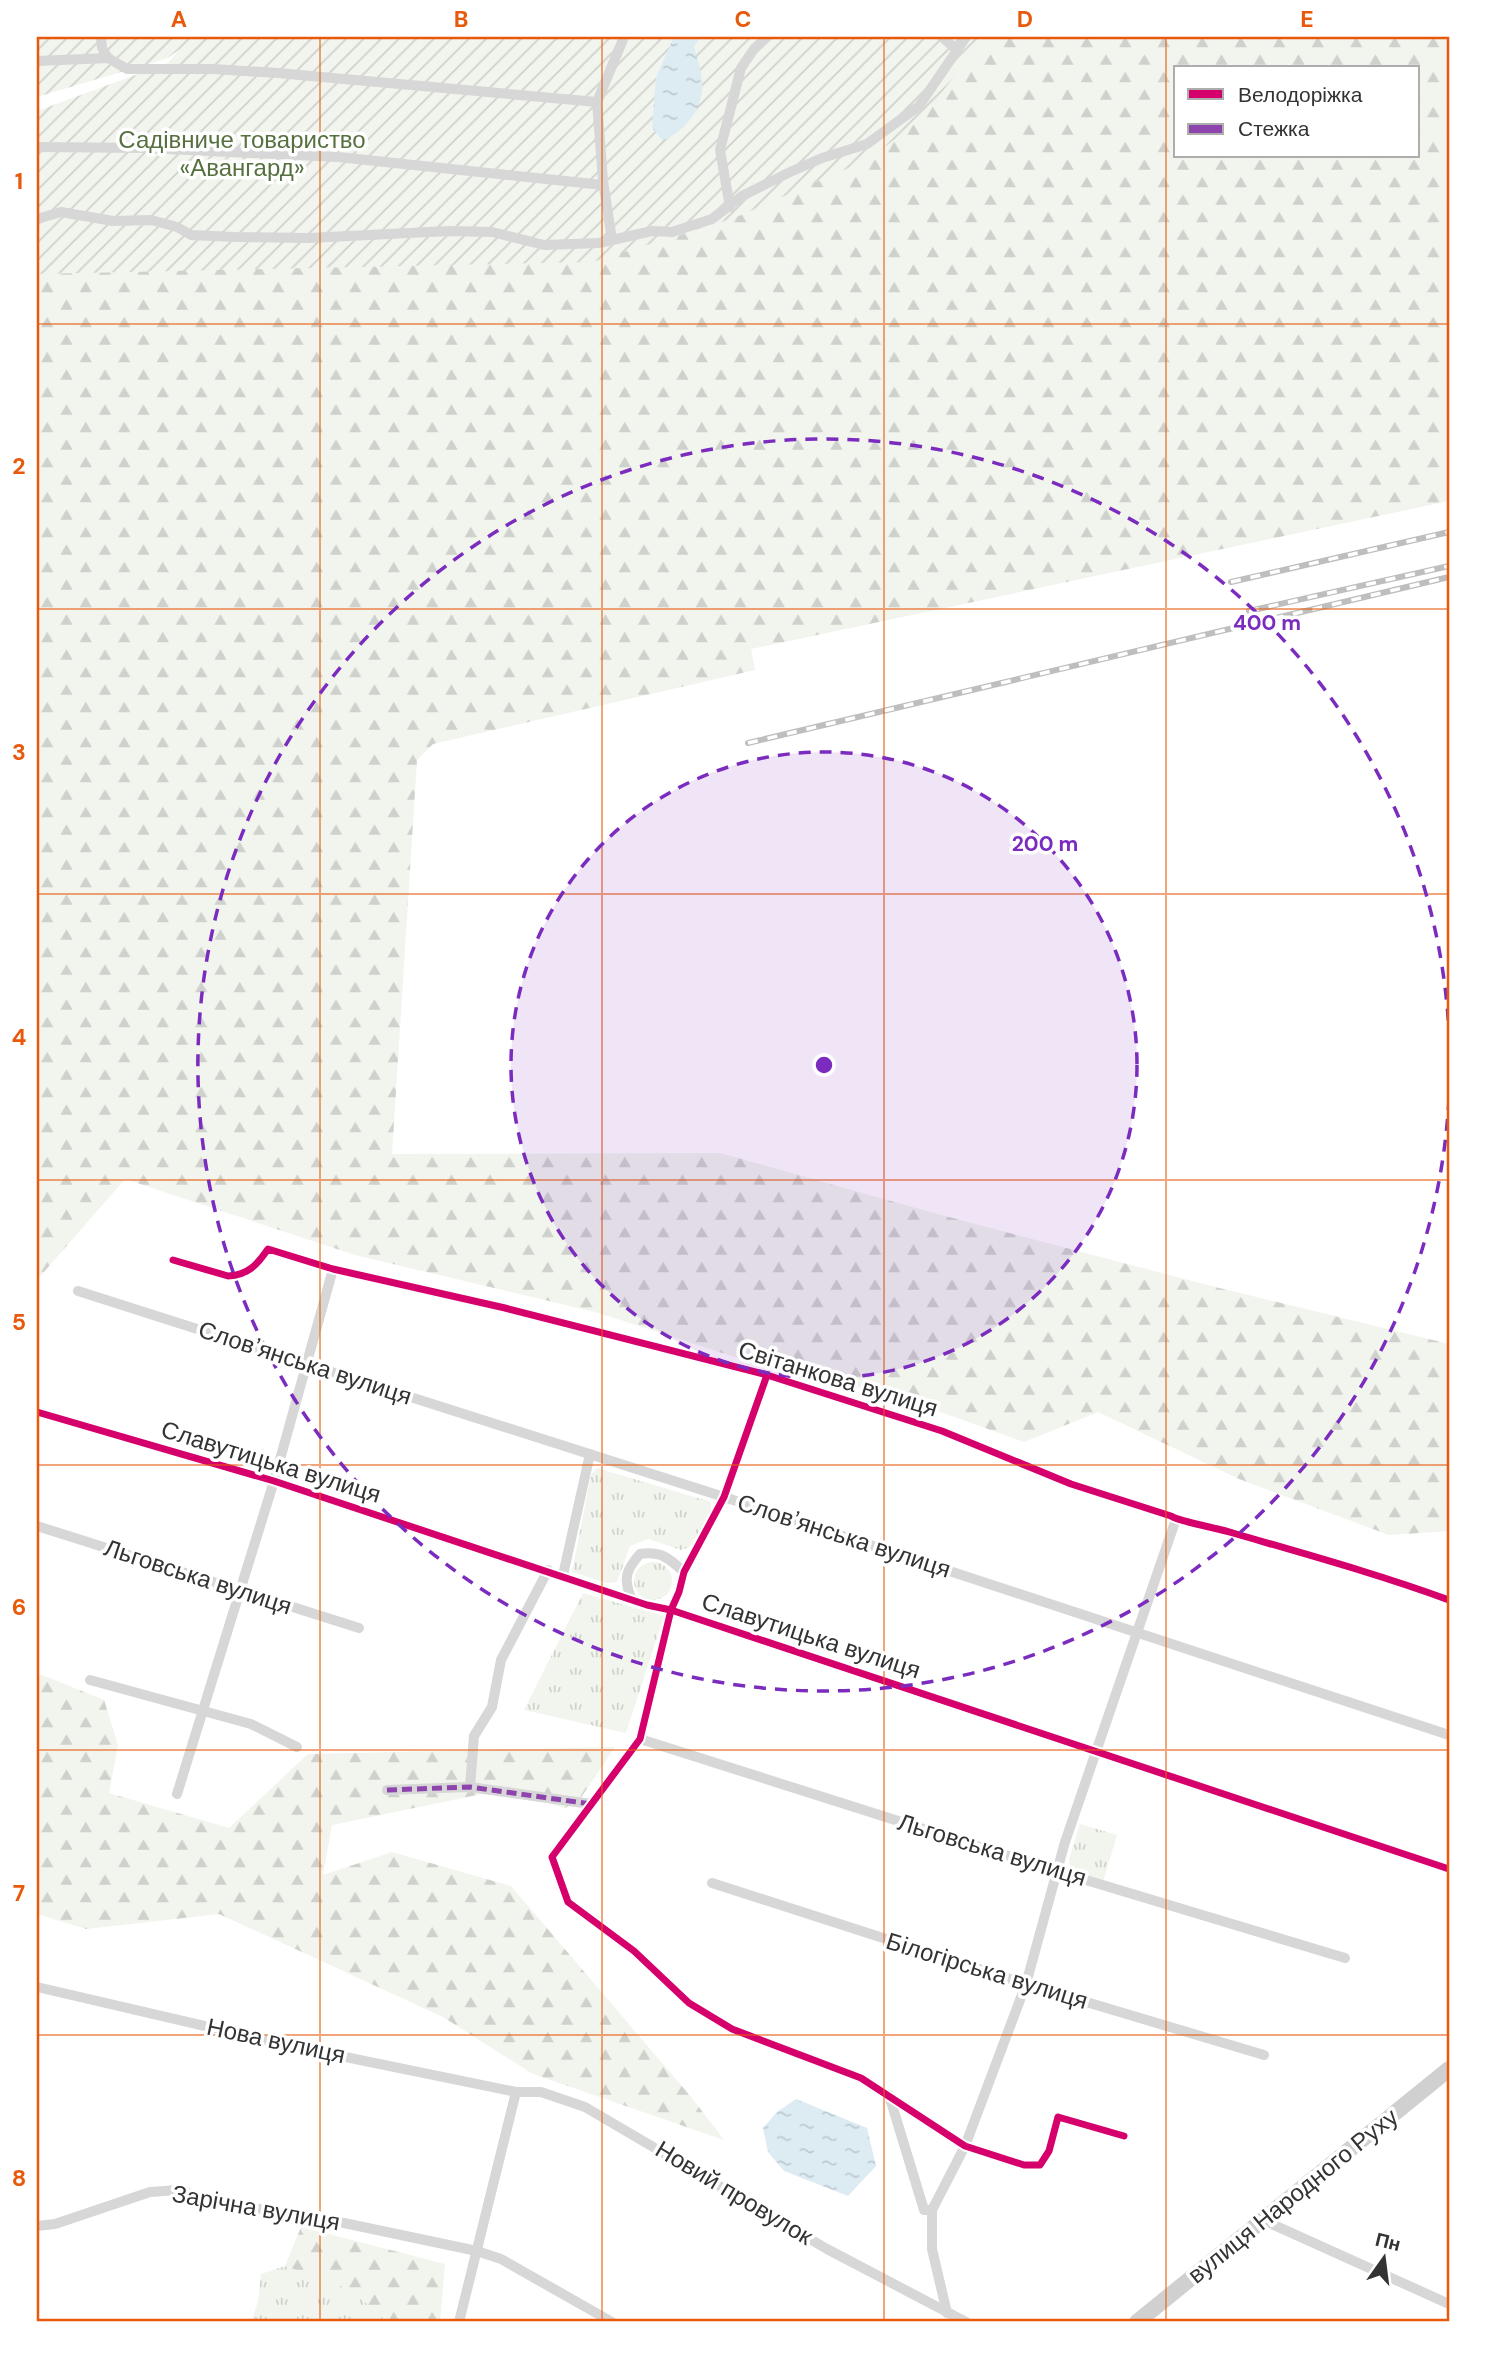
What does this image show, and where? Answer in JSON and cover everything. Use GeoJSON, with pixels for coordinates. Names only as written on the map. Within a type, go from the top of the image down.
{"type":"FeatureCollection","features":[{"type":"Feature","properties":{"kind":"main road","name":"вулиця Народного Руху"},"geometry":{"type":"LineString","coordinates":[[1137,2322],[1449,2069]]}},
{"type":"Feature","properties":{"kind":"street"},"geometry":{"type":"LineString","coordinates":[[101,37],[102,48],[108,58],[127,69],[213,69],[278,73],[597,102]]}},
{"type":"Feature","properties":{"kind":"street"},"geometry":{"type":"LineString","coordinates":[[612,240],[603,185],[597,102],[624,37]]}},
{"type":"Feature","properties":{"kind":"street"},"geometry":{"type":"LineString","coordinates":[[730,207],[720,149],[741,68],[754,49],[767,37]]}},
{"type":"Feature","properties":{"kind":"street"},"geometry":{"type":"LineString","coordinates":[[942,37],[957,50]]}},
{"type":"Feature","properties":{"kind":"street"},"geometry":{"type":"LineString","coordinates":[[37,219],[61,212],[113,221],[151,220],[177,227],[191,235],[235,237],[308,239],[450,231],[492,233],[544,245],[599,243],[652,231],[672,232],[712,219],[742,197],[788,173],[822,158],[867,144],[919,106],[966,37]]}},
{"type":"Feature","properties":{"kind":"street"},"geometry":{"type":"LineString","coordinates":[[37,61],[108,58]]}},
{"type":"Feature","properties":{"kind":"street"},"geometry":{"type":"LineString","coordinates":[[37,147],[146,148],[338,157],[603,185]]}},
{"type":"Feature","properties":{"kind":"street","name":"Світанкова вулиця"},"geometry":{"type":"LineString","coordinates":[[173,1260],[236,1276],[256,1266],[268,1249],[333,1269],[505,1308],[767,1376],[942,1431],[1071,1484],[1171,1516],[1176,1520],[1208,1525],[1394,1580],[1449,1600]]}},
{"type":"Feature","properties":{"kind":"street"},"geometry":{"type":"LineString","coordinates":[[177,1794],[274,1480],[333,1269]]}},
{"type":"Feature","properties":{"kind":"street","name":"Словʼянська вулиця"},"geometry":{"type":"LineString","coordinates":[[78,1291],[724,1497],[1449,1735]]}},
{"type":"Feature","properties":{"kind":"street"},"geometry":{"type":"LineString","coordinates":[[767,1376],[724,1497],[684,1572],[671,1610],[640,1739],[552,1857],[568,1902],[634,1951],[689,2003],[732,2029],[860,2078],[965,2146],[1024,2165],[1040,2165],[1049,2151],[1058,2118],[1124,2136]]}},
{"type":"Feature","properties":{"kind":"street","name":"Славутицька вулиця"},"geometry":{"type":"LineString","coordinates":[[37,1412],[274,1480],[1449,1869]]}},
{"type":"Feature","properties":{"kind":"street"},"geometry":{"type":"LineString","coordinates":[[563,1575],[590,1454]]}},
{"type":"Feature","properties":{"kind":"street"},"geometry":{"type":"LineString","coordinates":[[947,2313],[932,2249],[932,2210],[965,2146],[1026,1984],[1056,1871],[1176,1520]]}},
{"type":"Feature","properties":{"kind":"street","name":"Льговська вулиця"},"geometry":{"type":"LineString","coordinates":[[37,1526],[359,1628]]}},
{"type":"Feature","properties":{"kind":"street"},"geometry":{"type":"LineString","coordinates":[[631,1598],[625,1583],[631,1565],[640,1554],[652,1552],[666,1556],[684,1572]]}},
{"type":"Feature","properties":{"kind":"street"},"geometry":{"type":"LineString","coordinates":[[470,1787],[474,1735],[492,1707],[501,1660],[548,1570]]}},
{"type":"Feature","properties":{"kind":"street"},"geometry":{"type":"LineString","coordinates":[[90,1680],[251,1724],[297,1746]]}},
{"type":"Feature","properties":{"kind":"street","name":"Льговська вулиця"},"geometry":{"type":"LineString","coordinates":[[640,1739],[1056,1871],[1345,1958]]}},
{"type":"Feature","properties":{"kind":"street"},"geometry":{"type":"LineString","coordinates":[[387,1790],[470,1787],[591,1804]]}},
{"type":"Feature","properties":{"kind":"street","name":"Білогірська вулиця"},"geometry":{"type":"LineString","coordinates":[[712,1883],[1026,1984],[1264,2055]]}},
{"type":"Feature","properties":{"kind":"street","name":"Нова вулиця"},"geometry":{"type":"LineString","coordinates":[[37,1987],[282,2044],[516,2092]]}},
{"type":"Feature","properties":{"kind":"street"},"geometry":{"type":"LineString","coordinates":[[459,2322],[516,2092]]}},
{"type":"Feature","properties":{"kind":"street","name":"Новий провулок"},"geometry":{"type":"LineString","coordinates":[[516,2092],[541,2092],[585,2107],[827,2249],[966,2322]]}},
{"type":"Feature","properties":{"kind":"street"},"geometry":{"type":"LineString","coordinates":[[888,2095],[924,2210],[932,2210]]}},
{"type":"Feature","properties":{"kind":"street","name":"Зарічна вулиця"},"geometry":{"type":"LineString","coordinates":[[37,2227],[55,2224],[150,2192],[180,2190],[218,2202],[344,2223],[477,2251],[501,2259],[612,2322]]}},
{"type":"Feature","properties":{"kind":"street"},"geometry":{"type":"LineString","coordinates":[[1263,2220],[1449,2304]]}},
{"type":"Feature","properties":{"kind":"green space","name":"Садівниче товариство «Авангард»"},"geometry":{"type":"Polygon","coordinates":[[[37,37],[985,37],[921,119],[869,159],[734,218],[592,262],[37,274],[37,111],[168,63],[180,49],[168,58],[37,97],[37,37]]]}},
{"type":"Feature","properties":{"kind":"green space"},"geometry":{"type":"Polygon","coordinates":[[[971,37],[1449,37],[1449,501],[751,649],[755,670],[433,744],[417,760],[392,1154],[720,1153],[1207,1285],[1449,1344],[1449,1531],[1389,1535],[1239,1479],[1098,1412],[1024,1442],[896,1396],[759,1365],[599,1313],[355,1255],[125,1179],[37,1280],[37,223],[971,37]]]}},
{"type":"Feature","properties":{"kind":"green space"},"geometry":{"type":"Polygon","coordinates":[[[597,1468],[711,1502],[711,1512],[690,1547],[681,1550],[648,1539],[630,1546],[617,1582],[606,1583],[572,1572],[591,1475],[597,1468]]]}},
{"type":"Feature","properties":{"kind":"green space"},"geometry":{"type":"Polygon","coordinates":[[[653,1562],[666,1568],[672,1581],[666,1594],[653,1600],[640,1594],[634,1581],[640,1568],[653,1562]]]}},
{"type":"Feature","properties":{"kind":"green space"},"geometry":{"type":"Polygon","coordinates":[[[583,1593],[664,1616],[626,1733],[524,1710],[583,1593]]]}},
{"type":"Feature","properties":{"kind":"green space"},"geometry":{"type":"Polygon","coordinates":[[[37,1673],[104,1700],[118,1745],[109,1793],[229,1828],[308,1754],[615,1747],[578,1802],[565,1808],[501,1790],[332,1825],[323,1875],[392,1852],[511,1886],[692,2098],[724,2140],[533,2074],[443,2017],[219,1914],[86,1929],[37,1914],[37,1673]]]}},
{"type":"Feature","properties":{"kind":"green space"},"geometry":{"type":"Polygon","coordinates":[[[1080,1824],[1117,1835],[1103,1882],[1070,1869],[1069,1859],[1080,1824]]]}},
{"type":"Feature","properties":{"kind":"green space"},"geometry":{"type":"Polygon","coordinates":[[[301,2227],[445,2264],[440,2322],[387,2322],[352,2290],[285,2266],[301,2227]]]}},
{"type":"Feature","properties":{"kind":"green space"},"geometry":{"type":"Polygon","coordinates":[[[285,2266],[352,2290],[387,2322],[251,2322],[258,2302],[261,2274],[285,2266]]]}},
{"type":"Feature","properties":{"kind":"water"},"geometry":{"type":"Polygon","coordinates":[[[674,37],[700,37],[694,47],[701,72],[702,90],[692,117],[679,131],[663,141],[652,128],[656,77],[674,37]]]}},
{"type":"Feature","properties":{"kind":"water"},"geometry":{"type":"Polygon","coordinates":[[[796,2099],[867,2128],[876,2166],[848,2196],[784,2171],[768,2152],[763,2128],[777,2112],[796,2099]]]}},
{"type":"Feature","properties":{"kind":"railway"},"geometry":{"type":"LineString","coordinates":[[1231,582],[1449,532]]}},
{"type":"Feature","properties":{"kind":"railway"},"geometry":{"type":"LineString","coordinates":[[1249,611],[1449,566]]}},
{"type":"Feature","properties":{"kind":"railway"},"geometry":{"type":"LineString","coordinates":[[748,743],[1449,577]]}},
{"type":"Feature","properties":{"kind":"marked path"},"geometry":{"type":"LineString","coordinates":[[387,1790],[470,1787],[591,1804]]}},
{"type":"Feature","properties":{"kind":"cycle path"},"geometry":{"type":"LineString","coordinates":[[173,1260],[228,1276],[241,1274],[251,1268],[268,1249],[333,1269],[505,1308],[767,1375],[942,1431],[1071,1484],[1449,1600]]}},
{"type":"Feature","properties":{"kind":"cycle path"},"geometry":{"type":"LineString","coordinates":[[767,1375],[724,1497],[684,1572],[671,1610],[640,1739],[552,1857],[568,1902],[634,1951],[689,2003],[732,2029],[861,2078],[965,2146],[1024,2165],[1040,2165],[1049,2151],[1058,2117],[1124,2136]]}},
{"type":"Feature","properties":{"kind":"cycle path"},"geometry":{"type":"LineString","coordinates":[[37,1412],[274,1481],[1449,1869]]}}]}
